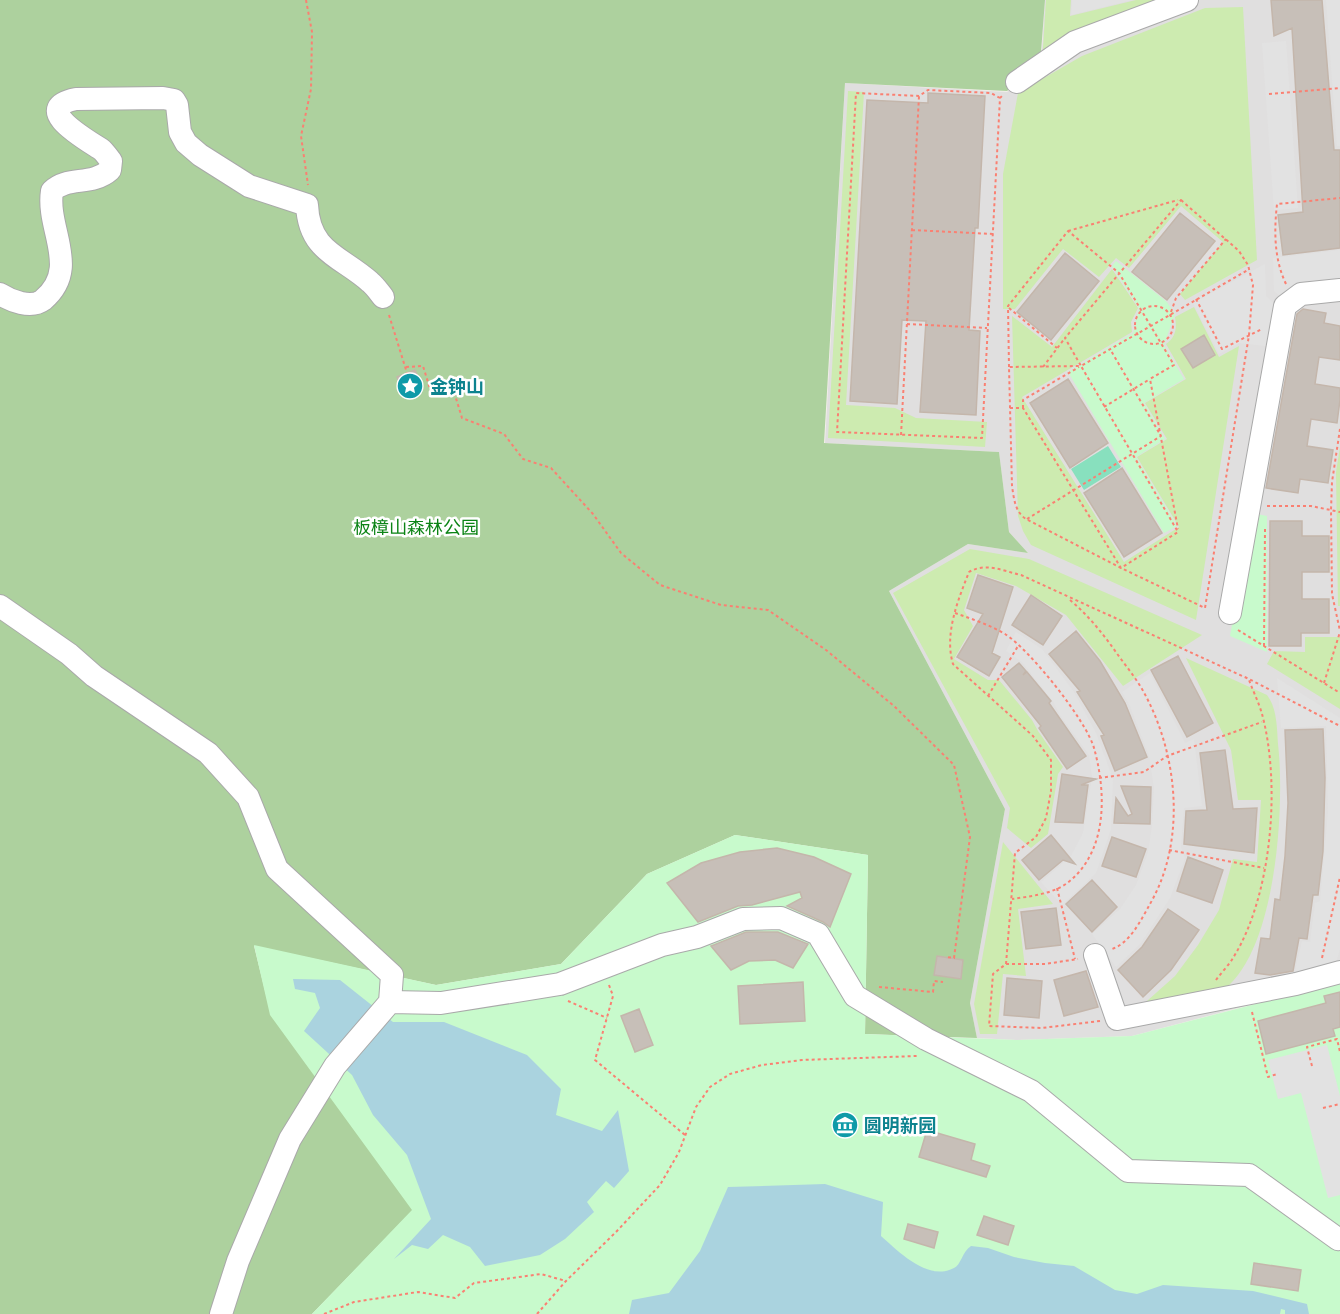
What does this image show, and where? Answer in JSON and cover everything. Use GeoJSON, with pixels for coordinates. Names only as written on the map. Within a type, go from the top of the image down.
{"type":"FeatureCollection","features":[{"type":"Feature","properties":{"kind":"street"},"geometry":{"type":"LineString","coordinates":[[1017,82],[1075,42],[1187,0]]}},
{"type":"Feature","properties":{"kind":"street"},"geometry":{"type":"LineString","coordinates":[[0,294],[24,304],[40,302],[52,291],[62,262],[61,245],[52,211],[52,191],[58,185],[102,177],[110,170],[111,161],[104,152],[72,131],[58,113],[64,101],[96,98],[174,100],[177,105],[180,132],[186,143],[200,155],[249,186],[307,206],[307,219],[323,249],[370,282],[383,297]]}},
{"type":"Feature","properties":{"kind":"street"},"geometry":{"type":"LineString","coordinates":[[1230,613],[1285,306],[1301,294],[1340,290]]}},
{"type":"Feature","properties":{"kind":"street"},"geometry":{"type":"LineString","coordinates":[[0,606],[69,654],[94,676],[208,753],[248,797],[277,868],[392,975],[390,1002],[335,1066],[290,1138],[238,1261],[221,1314]]}},
{"type":"Feature","properties":{"kind":"street"},"geometry":{"type":"LineString","coordinates":[[390,1002],[441,1003],[560,984],[662,945],[697,937],[743,919],[781,918],[818,934],[855,996],[926,1039],[1031,1091],[1128,1171],[1249,1175],[1339,1240]]}},
{"type":"Feature","properties":{"kind":"street"},"geometry":{"type":"LineString","coordinates":[[1085,957],[1117,1019],[1340,972]]}},
{"type":"Feature","properties":{"kind":"path"},"geometry":{"type":"LineString","coordinates":[[306,0],[312,46],[311,89],[301,136],[308,185],[307,206]]}},
{"type":"Feature","properties":{"kind":"path"},"geometry":{"type":"LineString","coordinates":[[1000,98],[991,93],[928,90],[919,96],[856,93],[837,432],[982,438],[1000,98],[1017,82]]}},
{"type":"Feature","properties":{"kind":"path"},"geometry":{"type":"LineString","coordinates":[[1269,94],[1340,88]]}},
{"type":"Feature","properties":{"kind":"path"},"geometry":{"type":"LineString","coordinates":[[901,435],[919,96]]}},
{"type":"Feature","properties":{"kind":"path"},"geometry":{"type":"LineString","coordinates":[[1289,289],[1277,260],[1275,220],[1277,204],[1340,198]]}},
{"type":"Feature","properties":{"kind":"path"},"geometry":{"type":"LineString","coordinates":[[1180,200],[1239,251],[1248,269],[1252,285],[1249,335],[1206,608],[1121,568],[1020,516],[1012,486],[1008,306],[1068,231],[1180,200]]}},
{"type":"Feature","properties":{"kind":"path"},"geometry":{"type":"LineString","coordinates":[[1043,367],[1180,200]]}},
{"type":"Feature","properties":{"kind":"path"},"geometry":{"type":"LineString","coordinates":[[912,230],[993,234]]}},
{"type":"Feature","properties":{"kind":"path"},"geometry":{"type":"LineString","coordinates":[[1068,231],[1119,273],[1174,365],[1104,407]]}},
{"type":"Feature","properties":{"kind":"path"},"geometry":{"type":"LineString","coordinates":[[1170,314],[1176,298],[1227,239]]}},
{"type":"Feature","properties":{"kind":"path"},"geometry":{"type":"LineString","coordinates":[[1121,568],[1023,408],[1023,400],[1248,269]]}},
{"type":"Feature","properties":{"kind":"path"},"geometry":{"type":"LineString","coordinates":[[383,297],[407,373]]}},
{"type":"Feature","properties":{"kind":"path"},"geometry":{"type":"LineString","coordinates":[[1196,298],[1222,349],[1283,318]]}},
{"type":"Feature","properties":{"kind":"path"},"geometry":{"type":"LineString","coordinates":[[1154,305],[1160,306],[1170,314],[1173,320],[1172,332],[1169,338],[1161,343],[1146,343],[1136,334],[1135,321],[1142,310],[1154,305]]}},
{"type":"Feature","properties":{"kind":"path"},"geometry":{"type":"LineString","coordinates":[[1008,306],[1057,348]]}},
{"type":"Feature","properties":{"kind":"path"},"geometry":{"type":"LineString","coordinates":[[907,324],[987,328]]}},
{"type":"Feature","properties":{"kind":"path"},"geometry":{"type":"LineString","coordinates":[[1065,338],[1178,532]]}},
{"type":"Feature","properties":{"kind":"path"},"geometry":{"type":"LineString","coordinates":[[1110,349],[1161,436]]}},
{"type":"Feature","properties":{"kind":"path"},"geometry":{"type":"LineString","coordinates":[[406,367],[423,366],[431,392],[455,395],[462,418],[504,434],[523,459],[550,468],[593,514],[621,553],[660,585],[721,605],[758,611],[768,610],[826,650],[894,706],[954,765],[970,837],[954,958],[947,957]]}},
{"type":"Feature","properties":{"kind":"path"},"geometry":{"type":"LineString","coordinates":[[1009,367],[1081,366]]}},
{"type":"Feature","properties":{"kind":"path"},"geometry":{"type":"LineString","coordinates":[[1150,379],[1178,532]]}},
{"type":"Feature","properties":{"kind":"path"},"geometry":{"type":"LineString","coordinates":[[1010,408],[1023,408]]}},
{"type":"Feature","properties":{"kind":"path"},"geometry":{"type":"LineString","coordinates":[[1324,683],[1340,632],[1332,594],[1331,510],[1332,482],[1340,429]]}},
{"type":"Feature","properties":{"kind":"path"},"geometry":{"type":"LineString","coordinates":[[1026,519],[1161,436]]}},
{"type":"Feature","properties":{"kind":"path"},"geometry":{"type":"LineString","coordinates":[[1249,506],[1311,506],[1340,512]]}},
{"type":"Feature","properties":{"kind":"path"},"geometry":{"type":"LineString","coordinates":[[1264,646],[1265,529]]}},
{"type":"Feature","properties":{"kind":"path"},"geometry":{"type":"LineString","coordinates":[[1121,568],[1178,532]]}},
{"type":"Feature","properties":{"kind":"path"},"geometry":{"type":"LineString","coordinates":[[1006,964],[1016,853],[1036,837],[1046,818],[1051,790],[1051,760],[1033,736],[953,664],[949,652],[952,624],[969,572],[978,566],[1021,575],[1249,679],[1340,727]]}},
{"type":"Feature","properties":{"kind":"path"},"geometry":{"type":"LineString","coordinates":[[1066,597],[1090,617],[1142,689],[1160,728],[1172,777],[1173,819],[1169,850],[1156,894],[1137,928],[1117,947],[1085,957],[1044,964],[1006,964],[993,974],[989,1026],[1042,1028],[1117,1019]]}},
{"type":"Feature","properties":{"kind":"path"},"geometry":{"type":"LineString","coordinates":[[955,613],[1006,635],[1035,660],[1080,721],[1094,746],[1101,788],[1101,825],[1090,857],[1071,880],[1048,893],[1012,899]]}},
{"type":"Feature","properties":{"kind":"path"},"geometry":{"type":"LineString","coordinates":[[1230,613],[1230,625],[1340,693]]}},
{"type":"Feature","properties":{"kind":"path"},"geometry":{"type":"LineString","coordinates":[[988,696],[1018,645]]}},
{"type":"Feature","properties":{"kind":"path"},"geometry":{"type":"LineString","coordinates":[[1197,1003],[1233,958],[1248,926],[1269,847],[1270,756],[1263,722],[1249,679]]}},
{"type":"Feature","properties":{"kind":"path"},"geometry":{"type":"LineString","coordinates":[[1099,778],[1144,772],[1167,756],[1263,722]]}},
{"type":"Feature","properties":{"kind":"path"},"geometry":{"type":"LineString","coordinates":[[1169,850],[1265,868]]}},
{"type":"Feature","properties":{"kind":"path"},"geometry":{"type":"LineString","coordinates":[[1317,978],[1340,877]]}},
{"type":"Feature","properties":{"kind":"path"},"geometry":{"type":"LineString","coordinates":[[1057,888],[1085,957]]}},
{"type":"Feature","properties":{"kind":"path"},"geometry":{"type":"LineString","coordinates":[[602,968],[612,996],[595,1060],[685,1135]]}},
{"type":"Feature","properties":{"kind":"path"},"geometry":{"type":"LineString","coordinates":[[884,1014],[879,987],[933,992],[934,981],[943,982]]}},
{"type":"Feature","properties":{"kind":"path"},"geometry":{"type":"LineString","coordinates":[[567,1001],[607,1018]]}},
{"type":"Feature","properties":{"kind":"path"},"geometry":{"type":"LineString","coordinates":[[1252,1010],[1268,1077],[1277,1074]]}},
{"type":"Feature","properties":{"kind":"path"},"geometry":{"type":"LineString","coordinates":[[1312,1066],[1307,1047],[1337,1039],[1340,1052]]}},
{"type":"Feature","properties":{"kind":"path"},"geometry":{"type":"LineString","coordinates":[[537,1314],[660,1185],[679,1152],[696,1107],[710,1087],[730,1074],[762,1065],[802,1060],[917,1056]]}},
{"type":"Feature","properties":{"kind":"path"},"geometry":{"type":"LineString","coordinates":[[1323,1108],[1340,1104]]}},
{"type":"Feature","properties":{"kind":"path"},"geometry":{"type":"LineString","coordinates":[[324,1314],[354,1302],[418,1292],[455,1298],[474,1283],[541,1274],[566,1281]]}},
{"type":"Feature","properties":{"kind":"shaded area"},"geometry":{"type":"Polygon","coordinates":[[[1045,0],[1340,0],[1340,981],[1132,1036],[1017,1040],[977,1038],[970,1003],[1005,809],[889,591],[968,544],[1028,553],[1009,532],[999,452],[825,443],[845,83],[1007,92],[1041,65],[1045,0]]]}},
{"type":"Feature","properties":{"kind":"shaded area"},"geometry":{"type":"Polygon","coordinates":[[[1072,0],[1132,0],[1071,15],[1072,0]]]}},
{"type":"Feature","properties":{"kind":"shaded area"},"geometry":{"type":"Polygon","coordinates":[[[1326,0],[1340,0],[1340,146],[1337,146],[1326,0]]]}},
{"type":"Feature","properties":{"kind":"shaded area"},"geometry":{"type":"Polygon","coordinates":[[[1286,41],[1298,208],[1274,210],[1262,43],[1286,41]]]}},
{"type":"Feature","properties":{"kind":"shaded area"},"geometry":{"type":"Polygon","coordinates":[[[1340,250],[1340,282],[1285,300],[1274,291],[1273,258],[1340,250]]]}},
{"type":"Feature","properties":{"kind":"shaded area"},"geometry":{"type":"Polygon","coordinates":[[[1265,264],[1266,296],[1282,310],[1274,347],[1239,343],[1219,354],[1193,303],[1265,264]]]}},
{"type":"Feature","properties":{"kind":"shaded area"},"geometry":{"type":"Polygon","coordinates":[[[1016,632],[1042,649],[1074,692],[1096,733],[1113,779],[1111,829],[1096,873],[1062,905],[1041,882],[1071,856],[1083,833],[1092,777],[1089,755],[1054,703],[1022,662],[1006,651],[1016,632]]]}},
{"type":"Feature","properties":{"kind":"shaded area"},"geometry":{"type":"Polygon","coordinates":[[[1150,673],[1185,743],[1194,739],[1202,806],[1184,808],[1181,847],[1185,858],[1170,898],[1141,943],[1116,967],[1092,934],[1120,909],[1136,885],[1148,852],[1154,788],[1149,756],[1130,706],[1122,692],[1150,673]]]}},
{"type":"Feature","properties":{"kind":"shaded area"},"geometry":{"type":"Polygon","coordinates":[[[1277,678],[1340,718],[1340,949],[1334,970],[1293,979],[1302,941],[1310,942],[1315,903],[1320,901],[1328,812],[1326,726],[1281,728],[1277,678]]]}},
{"type":"Feature","properties":{"kind":"shaded area"},"geometry":{"type":"Polygon","coordinates":[[[1327,1045],[1340,1096],[1340,1195],[1328,1198],[1301,1093],[1278,1099],[1268,1060],[1327,1045]]]}},
{"type":"Feature","properties":{"kind":"green space","name":"板樟山森林公园"},"geometry":{"type":"Polygon","coordinates":[[[0,0],[1045,0],[1040,65],[1007,91],[845,83],[824,443],[999,452],[1009,532],[1028,553],[968,544],[889,591],[1005,809],[970,1003],[977,1038],[865,1034],[868,855],[735,835],[647,874],[561,964],[436,985],[254,946],[271,1015],[413,1210],[312,1314],[0,1314],[0,0]]]}},
{"type":"Feature","properties":{"kind":"green space"},"geometry":{"type":"Polygon","coordinates":[[[1046,0],[1071,0],[1070,16],[1136,0],[1155,0],[1042,63],[1046,0]]]}},
{"type":"Feature","properties":{"kind":"green space"},"geometry":{"type":"Polygon","coordinates":[[[1243,7],[1257,260],[1185,300],[1180,294],[1223,242],[1181,206],[1129,268],[1116,258],[1099,277],[1063,249],[1015,309],[1003,309],[1003,174],[1018,93],[1082,56],[1205,8],[1243,7]]]}},
{"type":"Feature","properties":{"kind":"green space"},"geometry":{"type":"Polygon","coordinates":[[[848,91],[864,92],[846,405],[895,408],[916,418],[987,422],[985,447],[828,438],[848,91]]]}},
{"type":"Feature","properties":{"kind":"green space"},"geometry":{"type":"Polygon","coordinates":[[[1116,261],[1167,302],[1175,314],[1164,345],[1184,379],[1144,403],[1165,439],[1136,457],[1177,526],[1164,533],[1068,372],[1133,333],[1139,308],[1112,266],[1116,261]]]}},
{"type":"Feature","properties":{"kind":"green space"},"geometry":{"type":"Polygon","coordinates":[[[1112,269],[1138,308],[1131,322],[1132,332],[1022,397],[1124,562],[1179,527],[1137,457],[1167,439],[1145,403],[1186,379],[1166,344],[1175,332],[1175,317],[1194,307],[1219,357],[1239,346],[1196,620],[1031,545],[1018,516],[1012,316],[1052,347],[1112,269]]]}},
{"type":"Feature","properties":{"kind":"green space"},"geometry":{"type":"Polygon","coordinates":[[[1108,446],[1121,467],[1084,490],[1071,469],[1108,446]]]}},
{"type":"Feature","properties":{"kind":"green space"},"geometry":{"type":"Polygon","coordinates":[[[1340,447],[1340,606],[1338,606],[1336,472],[1340,447]]]}},
{"type":"Feature","properties":{"kind":"green space"},"geometry":{"type":"Polygon","coordinates":[[[1252,513],[1267,516],[1267,652],[1230,636],[1252,513]]]}},
{"type":"Feature","properties":{"kind":"green space"},"geometry":{"type":"Polygon","coordinates":[[[970,549],[1029,559],[1202,635],[1123,686],[1066,615],[1016,586],[976,573],[964,610],[973,626],[954,659],[988,680],[999,680],[1032,720],[1063,767],[1058,774],[1048,834],[1031,848],[1007,828],[1010,808],[893,593],[970,549]]]}},
{"type":"Feature","properties":{"kind":"green space"},"geometry":{"type":"Polygon","coordinates":[[[1305,637],[1340,637],[1340,709],[1267,664],[1274,651],[1305,652],[1305,637]]]}},
{"type":"Feature","properties":{"kind":"green space"},"geometry":{"type":"Polygon","coordinates":[[[1186,658],[1267,695],[1273,706],[1280,771],[1280,804],[1273,878],[1265,914],[1254,947],[1238,974],[1219,993],[1138,1009],[1175,976],[1198,945],[1219,910],[1233,859],[1257,862],[1261,800],[1238,800],[1231,750],[1186,658]]]}},
{"type":"Feature","properties":{"kind":"green space","name":"圆明新园"},"geometry":{"type":"Polygon","coordinates":[[[735,835],[868,855],[865,1034],[1017,1040],[1132,1036],[1340,982],[1340,1314],[312,1314],[412,1210],[270,1015],[254,945],[436,985],[561,964],[647,874],[735,835]]]}},
{"type":"Feature","properties":{"kind":"green space"},"geometry":{"type":"Polygon","coordinates":[[[1003,842],[1053,904],[1018,909],[1026,976],[1003,974],[997,1034],[980,1034],[974,1004],[1003,842]]]}},
{"type":"Feature","properties":{"kind":"water"},"geometry":{"type":"Polygon","coordinates":[[[293,979],[340,980],[393,1022],[444,1022],[527,1055],[561,1089],[556,1115],[602,1131],[618,1110],[629,1171],[614,1188],[606,1181],[587,1202],[594,1212],[565,1239],[540,1255],[485,1266],[470,1247],[443,1235],[428,1249],[412,1245],[394,1259],[431,1219],[407,1155],[373,1115],[352,1075],[304,1031],[320,1008],[315,993],[295,989],[293,979]]]}},
{"type":"Feature","properties":{"kind":"water"},"geometry":{"type":"Polygon","coordinates":[[[825,1184],[883,1202],[881,1236],[914,1263],[934,1271],[954,1268],[971,1246],[988,1248],[1014,1257],[1074,1266],[1115,1290],[1137,1294],[1163,1285],[1253,1291],[1307,1304],[1309,1314],[1285,1314],[1285,1310],[1281,1309],[1280,1314],[629,1314],[632,1300],[669,1293],[700,1251],[728,1187],[825,1184]]]}},
{"type":"Feature","properties":{"kind":"building"},"geometry":{"type":"Polygon","coordinates":[[[1271,0],[1322,0],[1334,150],[1340,150],[1340,248],[1283,255],[1278,215],[1303,212],[1292,28],[1274,36],[1271,0]]]}},
{"type":"Feature","properties":{"kind":"building"},"geometry":{"type":"Polygon","coordinates":[[[928,93],[985,96],[978,228],[975,228],[969,330],[980,331],[976,415],[920,412],[926,321],[902,320],[897,404],[850,401],[867,100],[928,103],[928,93]]]}},
{"type":"Feature","properties":{"kind":"building"},"geometry":{"type":"Polygon","coordinates":[[[1180,213],[1215,241],[1167,300],[1132,272],[1180,213]]]}},
{"type":"Feature","properties":{"kind":"building"},"geometry":{"type":"Polygon","coordinates":[[[1065,253],[1099,281],[1051,340],[1017,312],[1065,253]]]}},
{"type":"Feature","properties":{"kind":"building"},"geometry":{"type":"Polygon","coordinates":[[[1303,309],[1326,313],[1324,323],[1340,326],[1340,360],[1319,357],[1315,384],[1340,388],[1340,400],[1337,423],[1311,419],[1307,446],[1333,450],[1328,483],[1300,479],[1298,493],[1266,488],[1297,314],[1303,309]]]}},
{"type":"Feature","properties":{"kind":"building"},"geometry":{"type":"Polygon","coordinates":[[[1204,335],[1215,355],[1193,368],[1181,349],[1204,335]]]}},
{"type":"Feature","properties":{"kind":"building"},"geometry":{"type":"Polygon","coordinates":[[[415,370],[423,389],[405,396],[397,377],[415,370]]]}},
{"type":"Feature","properties":{"kind":"building"},"geometry":{"type":"Polygon","coordinates":[[[1068,379],[1108,443],[1070,468],[1030,403],[1068,379]]]}},
{"type":"Feature","properties":{"kind":"building"},"geometry":{"type":"Polygon","coordinates":[[[1122,468],[1162,533],[1124,557],[1084,493],[1122,468]]]}},
{"type":"Feature","properties":{"kind":"building"},"geometry":{"type":"Polygon","coordinates":[[[1270,521],[1302,521],[1302,536],[1329,536],[1329,572],[1302,572],[1302,599],[1329,599],[1329,633],[1301,633],[1301,646],[1269,646],[1270,521]]]}},
{"type":"Feature","properties":{"kind":"building"},"geometry":{"type":"Polygon","coordinates":[[[978,575],[1013,587],[992,653],[1000,657],[989,676],[957,657],[983,614],[967,608],[978,575]]]}},
{"type":"Feature","properties":{"kind":"building"},"geometry":{"type":"Polygon","coordinates":[[[1031,595],[1062,616],[1043,645],[1012,625],[1031,595]]]}},
{"type":"Feature","properties":{"kind":"building"},"geometry":{"type":"Polygon","coordinates":[[[1076,631],[1100,661],[1125,703],[1147,757],[1115,771],[1101,736],[1104,735],[1077,692],[1080,691],[1049,654],[1076,631]]]}},
{"type":"Feature","properties":{"kind":"building"},"geometry":{"type":"Polygon","coordinates":[[[1178,656],[1213,723],[1187,737],[1151,670],[1178,656]]]}},
{"type":"Feature","properties":{"kind":"building"},"geometry":{"type":"Polygon","coordinates":[[[1019,663],[1026,671],[1023,675],[1027,672],[1051,701],[1049,703],[1086,756],[1067,769],[1039,728],[1041,726],[1002,677],[1019,663]]]}},
{"type":"Feature","properties":{"kind":"building"},"geometry":{"type":"Polygon","coordinates":[[[1323,729],[1325,778],[1323,851],[1318,895],[1313,895],[1307,939],[1299,938],[1293,971],[1270,975],[1255,973],[1261,938],[1270,939],[1275,899],[1280,900],[1288,803],[1285,730],[1323,729]]]}},
{"type":"Feature","properties":{"kind":"building"},"geometry":{"type":"Polygon","coordinates":[[[1225,750],[1233,809],[1257,808],[1254,853],[1184,844],[1186,811],[1207,810],[1200,753],[1225,750]]]}},
{"type":"Feature","properties":{"kind":"building"},"geometry":{"type":"Polygon","coordinates":[[[1062,774],[1096,779],[1081,785],[1088,785],[1083,823],[1055,822],[1062,774]]]}},
{"type":"Feature","properties":{"kind":"building"},"geometry":{"type":"Polygon","coordinates":[[[1121,786],[1151,787],[1150,824],[1114,823],[1116,798],[1128,816],[1132,814],[1121,786]]]}},
{"type":"Feature","properties":{"kind":"building"},"geometry":{"type":"Polygon","coordinates":[[[1051,835],[1075,864],[1063,860],[1039,880],[1022,860],[1051,835]]]}},
{"type":"Feature","properties":{"kind":"building"},"geometry":{"type":"Polygon","coordinates":[[[1112,837],[1146,849],[1136,877],[1102,866],[1112,837]]]}},
{"type":"Feature","properties":{"kind":"building"},"geometry":{"type":"Polygon","coordinates":[[[777,848],[814,857],[851,874],[830,927],[787,906],[802,898],[800,892],[752,905],[738,906],[698,922],[667,883],[701,863],[740,852],[777,848]]]}},
{"type":"Feature","properties":{"kind":"building"},"geometry":{"type":"Polygon","coordinates":[[[1188,857],[1223,870],[1212,903],[1177,891],[1188,857]]]}},
{"type":"Feature","properties":{"kind":"building"},"geometry":{"type":"Polygon","coordinates":[[[1092,880],[1117,907],[1092,932],[1066,904],[1092,880]]]}},
{"type":"Feature","properties":{"kind":"building"},"geometry":{"type":"Polygon","coordinates":[[[1056,908],[1061,945],[1026,949],[1021,912],[1056,908]]]}},
{"type":"Feature","properties":{"kind":"building"},"geometry":{"type":"Polygon","coordinates":[[[1168,909],[1199,930],[1171,970],[1143,997],[1118,970],[1142,947],[1168,909]]]}},
{"type":"Feature","properties":{"kind":"building"},"geometry":{"type":"Polygon","coordinates":[[[746,932],[778,932],[808,944],[793,968],[775,960],[749,961],[731,970],[711,946],[746,932]]]}},
{"type":"Feature","properties":{"kind":"building"},"geometry":{"type":"Polygon","coordinates":[[[937,956],[963,960],[961,979],[934,975],[937,956]]]}},
{"type":"Feature","properties":{"kind":"building"},"geometry":{"type":"Polygon","coordinates":[[[1086,971],[1098,1007],[1064,1016],[1054,980],[1086,971]]]}},
{"type":"Feature","properties":{"kind":"building"},"geometry":{"type":"Polygon","coordinates":[[[1007,978],[1042,981],[1039,1018],[1004,1015],[1007,978]]]}},
{"type":"Feature","properties":{"kind":"building"},"geometry":{"type":"Polygon","coordinates":[[[803,982],[805,1021],[740,1024],[738,986],[803,982]]]}},
{"type":"Feature","properties":{"kind":"building"},"geometry":{"type":"Polygon","coordinates":[[[1340,992],[1340,1027],[1333,1029],[1335,1036],[1266,1054],[1258,1021],[1326,1003],[1324,996],[1340,992]]]}},
{"type":"Feature","properties":{"kind":"building"},"geometry":{"type":"Polygon","coordinates":[[[639,1009],[653,1045],[635,1052],[621,1016],[639,1009]]]}},
{"type":"Feature","properties":{"kind":"building"},"geometry":{"type":"Polygon","coordinates":[[[927,1130],[975,1144],[971,1160],[990,1166],[986,1177],[919,1157],[927,1130]]]}},
{"type":"Feature","properties":{"kind":"building"},"geometry":{"type":"Polygon","coordinates":[[[984,1216],[1014,1226],[1008,1245],[977,1235],[984,1216]]]}},
{"type":"Feature","properties":{"kind":"building"},"geometry":{"type":"Polygon","coordinates":[[[908,1224],[938,1232],[934,1248],[904,1239],[908,1224]]]}},
{"type":"Feature","properties":{"kind":"building"},"geometry":{"type":"Polygon","coordinates":[[[1254,1263],[1301,1270],[1298,1291],[1251,1284],[1254,1263]]]}},
{"type":"Feature","properties":{"kind":"place","name":"金钟山"},"geometry":{"type":"Point","coordinates":[410,386]}},
{"type":"Feature","properties":{"kind":"place","name":"圆明新园"},"geometry":{"type":"Point","coordinates":[845,1125]}}]}
